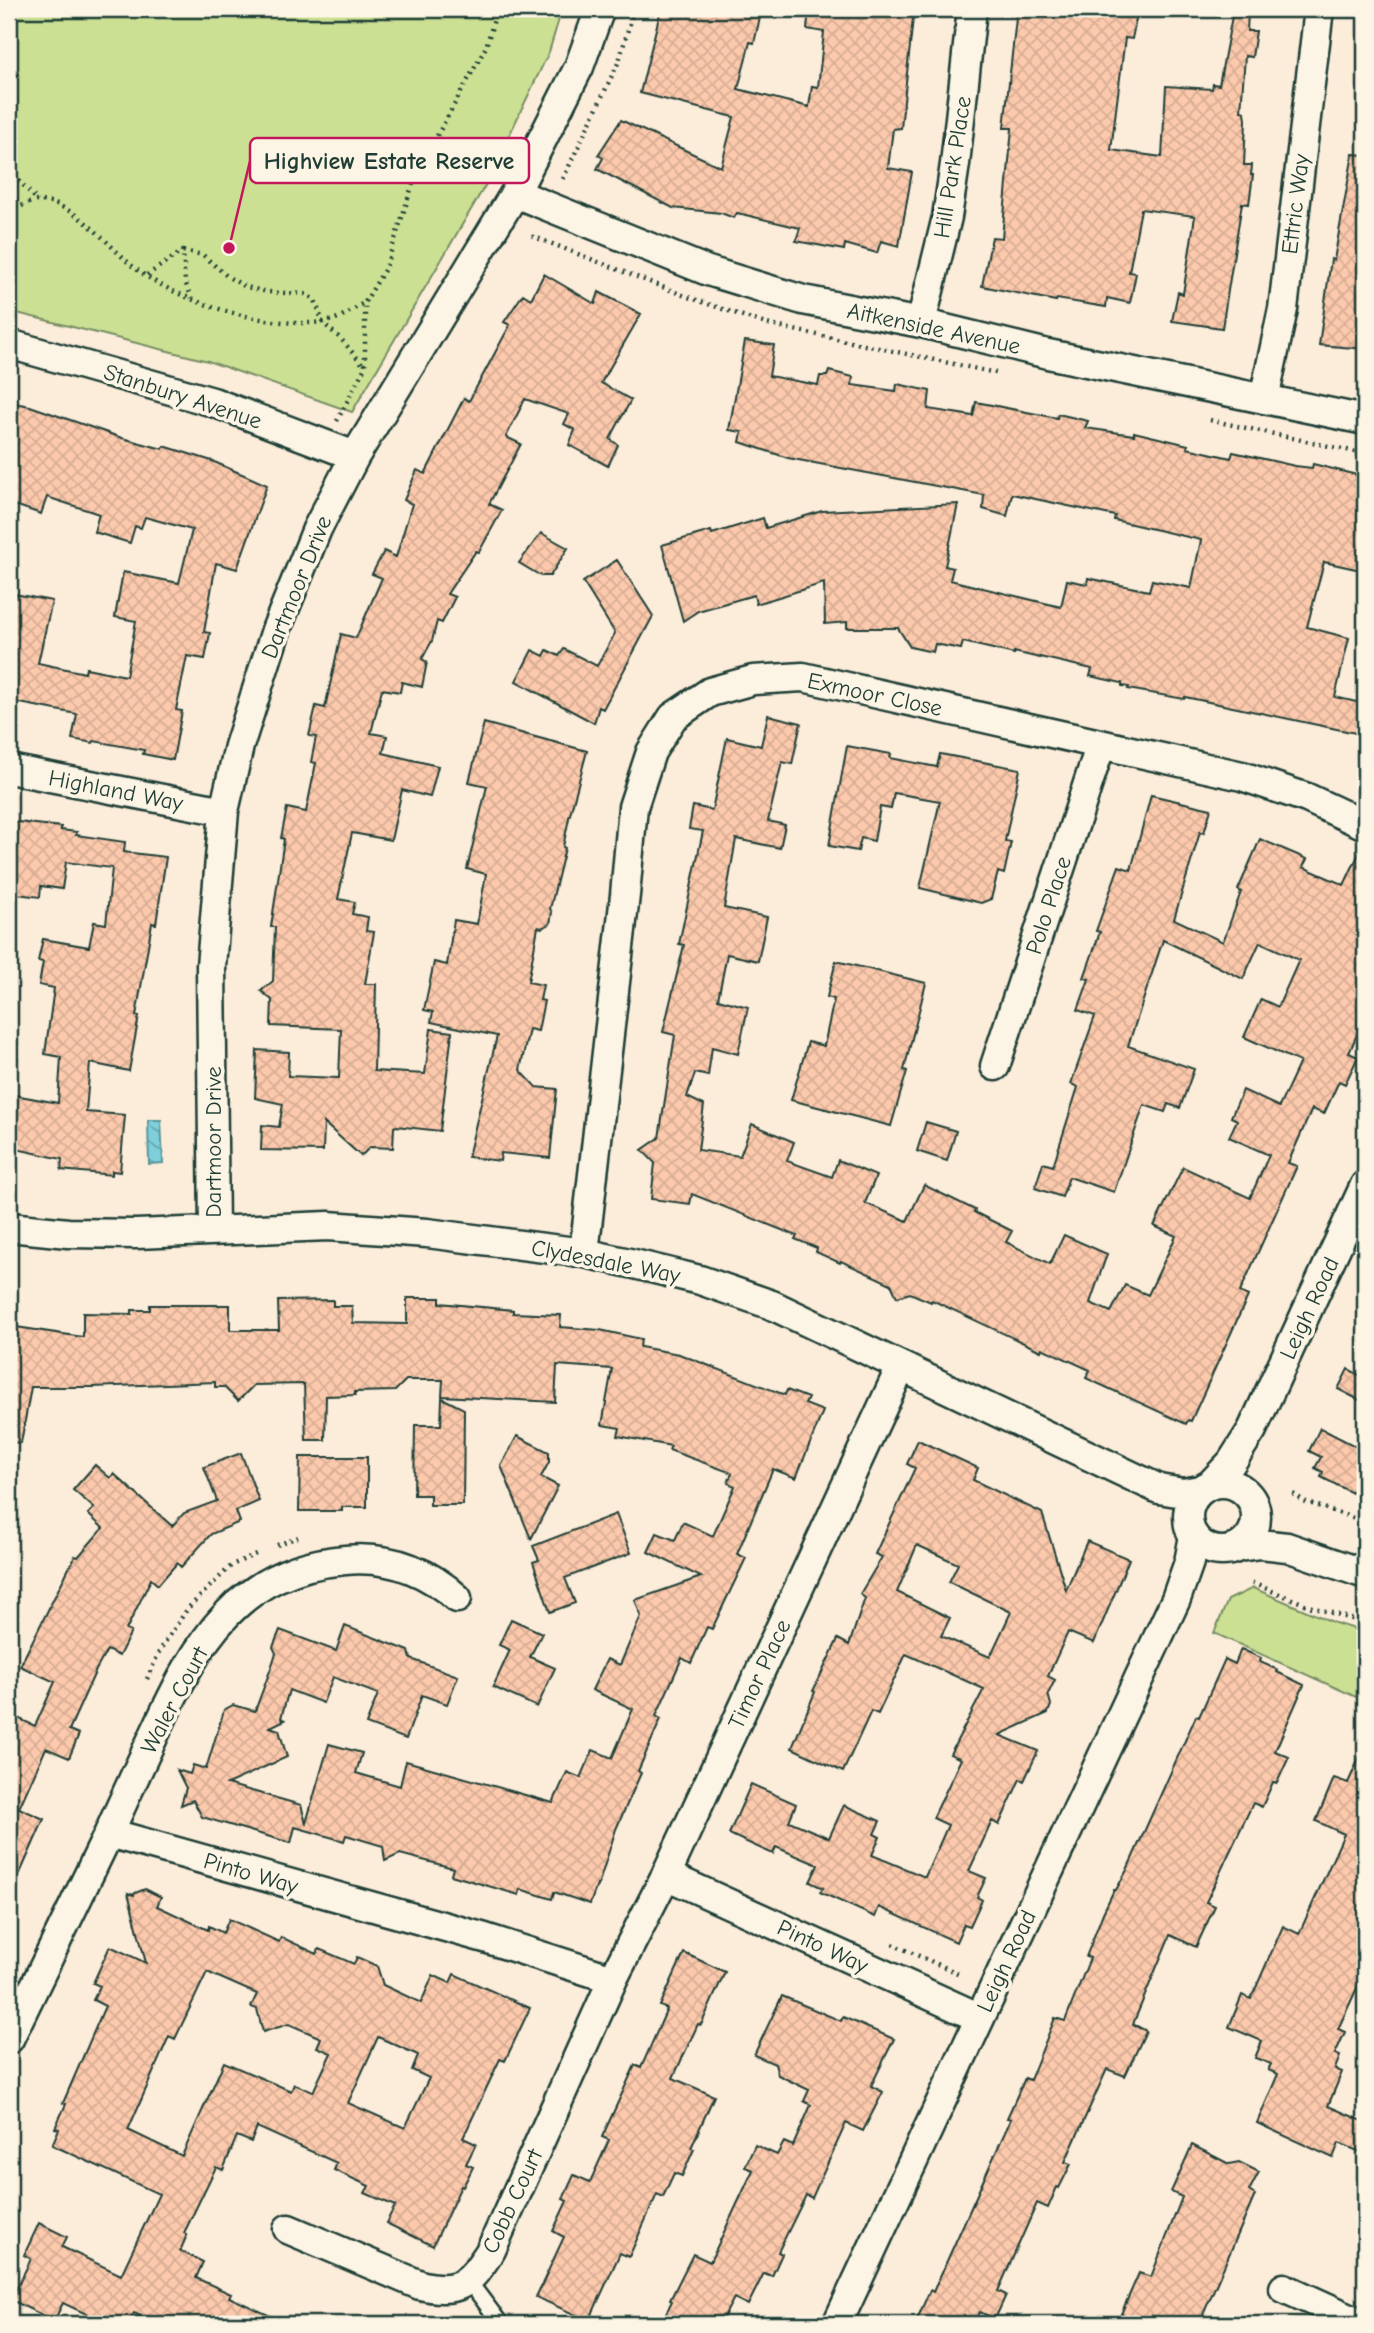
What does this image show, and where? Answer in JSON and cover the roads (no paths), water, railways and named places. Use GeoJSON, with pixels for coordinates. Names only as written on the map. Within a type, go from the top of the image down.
{"type":"FeatureCollection","features":[{"type":"Feature","properties":{"kind":"street","name":"Dartmoor Drive"},"geometry":{"type":"LineString","coordinates":[[214,1230],[211,966],[224,811],[239,746],[276,629],[317,530],[355,456],[515,193],[579,67],[600,9]]}},
{"type":"Feature","properties":{"kind":"street","name":"Hill Park Place"},"geometry":{"type":"LineString","coordinates":[[921,323],[947,217],[972,9]]}},
{"type":"Feature","properties":{"kind":"street","name":"Ettric Way"},"geometry":{"type":"LineString","coordinates":[[1264,399],[1283,309],[1319,9]]}},
{"type":"Feature","properties":{"kind":"street","name":"Aitkenside Avenue"},"geometry":{"type":"LineString","coordinates":[[515,193],[708,271],[803,300],[921,323],[1048,354],[1365,421]]}},
{"type":"Feature","properties":{"kind":"street","name":"Stanbury Avenue"},"geometry":{"type":"LineString","coordinates":[[9,344],[213,402],[355,456]]}},
{"type":"Feature","properties":{"kind":"street","name":"Exmoor Close"},"geometry":{"type":"LineString","coordinates":[[583,1253],[633,807],[651,751],[673,717],[710,692],[752,680],[803,677],[1241,776],[1307,798],[1365,825]]}},
{"type":"Feature","properties":{"kind":"street","name":"Polo Place"},"geometry":{"type":"LineString","coordinates":[[995,1066],[1101,744]]}},
{"type":"Feature","properties":{"kind":"street","name":"Highland Way"},"geometry":{"type":"LineString","coordinates":[[9,769],[224,811]]}},
{"type":"Feature","properties":{"kind":"street","name":"Leigh Road"},"geometry":{"type":"LineString","coordinates":[[1205,1487],[1231,1462],[1252,1430],[1365,1185]]}},
{"type":"Feature","properties":{"kind":"street","name":"Clydesdale Way"},"geometry":{"type":"LineString","coordinates":[[9,1227],[136,1234],[328,1226],[426,1233],[583,1253],[701,1280],[760,1301],[1159,1489],[1183,1493],[1230,1484],[1252,1505]]}},
{"type":"Feature","properties":{"kind":"street","name":"Timor Place"},"geometry":{"type":"LineString","coordinates":[[614,1979],[666,1875],[901,1367]]}},
{"type":"Feature","properties":{"kind":"street","name":"Leigh Road"},"geometry":{"type":"LineString","coordinates":[[1252,1430],[1244,1467],[1252,1505]]}},
{"type":"Feature","properties":{"kind":"street"},"geometry":{"type":"LineString","coordinates":[[1192,1531],[1189,1507],[1205,1487]]}},
{"type":"Feature","properties":{"kind":"street","name":"Clydesdale Way"},"geometry":{"type":"LineString","coordinates":[[1159,1489],[1179,1507],[1192,1531],[1209,1549],[1260,1545],[1287,1547]]}},
{"type":"Feature","properties":{"kind":"street"},"geometry":{"type":"LineString","coordinates":[[1252,1505],[1268,1534],[1287,1547],[1365,1574]]}},
{"type":"Feature","properties":{"kind":"street"},"geometry":{"type":"LineString","coordinates":[[1234,1548],[1251,1534],[1252,1505]]}},
{"type":"Feature","properties":{"kind":"street","name":"Leigh Road"},"geometry":{"type":"LineString","coordinates":[[837,2324],[1175,1599],[1189,1562],[1192,1531]]}},
{"type":"Feature","properties":{"kind":"street","name":"Leigh Road"},"geometry":{"type":"LineString","coordinates":[[1175,1599],[1206,1568],[1234,1548]]}},
{"type":"Feature","properties":{"kind":"street","name":"Waler Court"},"geometry":{"type":"LineString","coordinates":[[108,1833],[169,1702],[199,1647],[230,1609],[259,1587],[288,1571],[321,1562],[358,1559],[393,1562],[417,1569],[440,1583],[457,1598]]}},
{"type":"Feature","properties":{"kind":"street","name":"Pinto Way"},"geometry":{"type":"LineString","coordinates":[[108,1833],[485,1938],[614,1979]]}},
{"type":"Feature","properties":{"kind":"street"},"geometry":{"type":"LineString","coordinates":[[9,2039],[108,1833]]}},
{"type":"Feature","properties":{"kind":"street","name":"Pinto Way"},"geometry":{"type":"LineString","coordinates":[[666,1875],[980,2018]]}},
{"type":"Feature","properties":{"kind":"street","name":"Cobb Court"},"geometry":{"type":"LineString","coordinates":[[288,2229],[420,2285],[439,2290],[459,2287],[476,2273],[491,2250],[614,1979]]}},
{"type":"Feature","properties":{"kind":"street"},"geometry":{"type":"LineString","coordinates":[[1284,2288],[1363,2324]]}},
{"type":"Feature","properties":{"kind":"lane"},"geometry":{"type":"LineString","coordinates":[[468,2280],[501,2324]]}},
{"type":"Feature","properties":{"kind":"water"},"geometry":{"type":"Polygon","coordinates":[[[148,1120],[161,1120],[163,1163],[149,1164],[148,1120]]]}},
{"type":"Feature","properties":{"kind":"place","name":"Highview Estate Reserve"},"geometry":{"type":"Point","coordinates":[229,248]}}]}
